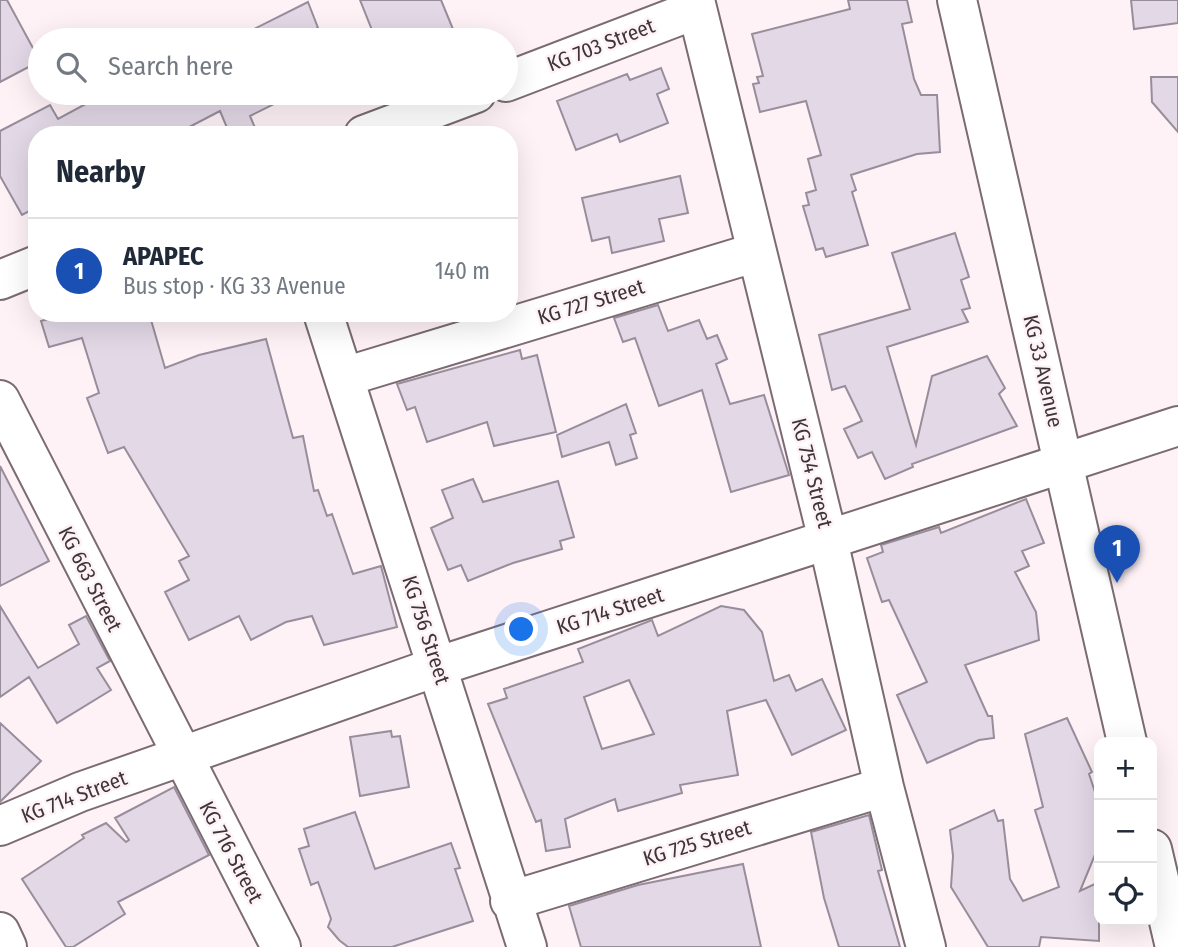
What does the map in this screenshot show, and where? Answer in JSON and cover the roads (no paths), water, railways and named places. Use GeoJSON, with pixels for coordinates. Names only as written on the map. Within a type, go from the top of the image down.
{"type":"FeatureCollection","features":[{"type":"Feature","properties":{"kind":"street","name":"KG 33 Avenue"},"geometry":{"type":"LineString","coordinates":[[957,0],[1126,737]]}},
{"type":"Feature","properties":{"kind":"street","name":"KG 703 Street"},"geometry":{"type":"LineString","coordinates":[[518,77],[696,5]]}},
{"type":"Feature","properties":{"kind":"street","name":"KG 754 Street"},"geometry":{"type":"LineString","coordinates":[[696,5],[828,540],[884,787],[926,947]]}},
{"type":"Feature","properties":{"kind":"street"},"geometry":{"type":"LineString","coordinates":[[389,126],[444,105]]}},
{"type":"Feature","properties":{"kind":"street","name":"KG 727 Street"},"geometry":{"type":"LineString","coordinates":[[344,377],[757,252]]}},
{"type":"Feature","properties":{"kind":"street"},"geometry":{"type":"LineString","coordinates":[[0,280],[28,269]]}},
{"type":"Feature","properties":{"kind":"street","name":"KG 756 Street"},"geometry":{"type":"LineString","coordinates":[[326,322],[439,666],[510,901],[527,947]]}},
{"type":"Feature","properties":{"kind":"street","name":"KG 663 Street"},"geometry":{"type":"LineString","coordinates":[[0,400],[181,757]]}},
{"type":"Feature","properties":{"kind":"street","name":"KG 714 Street"},"geometry":{"type":"LineString","coordinates":[[0,826],[80,792],[439,666],[1178,426]]}},
{"type":"Feature","properties":{"kind":"street","name":"KG 716 Street"},"geometry":{"type":"LineString","coordinates":[[181,757],[281,947]]}},
{"type":"Feature","properties":{"kind":"street","name":"KG 725 Street"},"geometry":{"type":"LineString","coordinates":[[510,901],[884,787]]}},
{"type":"Feature","properties":{"kind":"street"},"geometry":{"type":"LineString","coordinates":[[1155,863],[1175,947]]}},
{"type":"Feature","properties":{"kind":"street"},"geometry":{"type":"LineString","coordinates":[[0,932],[7,947]]}},
{"type":"Feature","properties":{"kind":"place","name":"APAPEC"},"geometry":{"type":"Point","coordinates":[1117,583]}}]}
